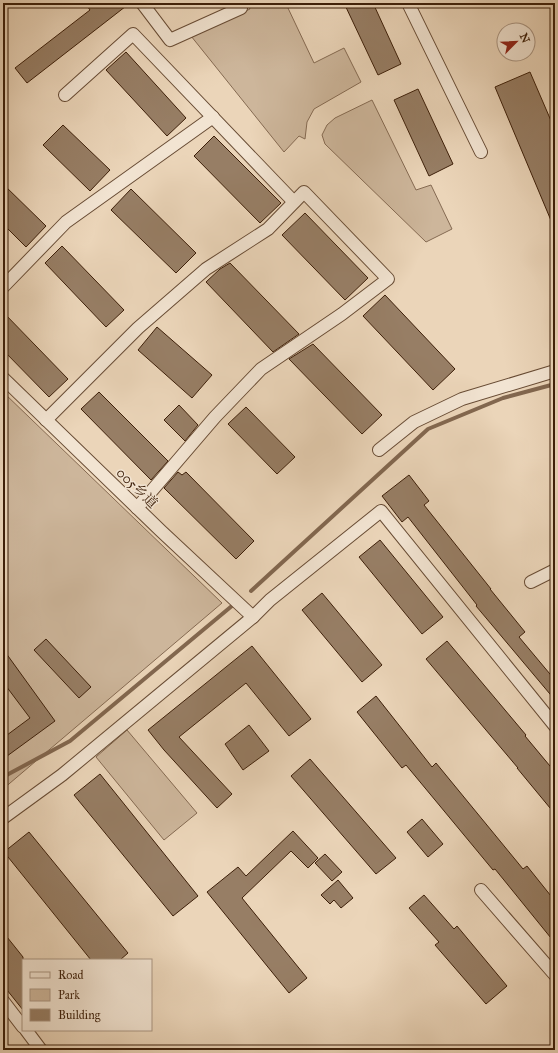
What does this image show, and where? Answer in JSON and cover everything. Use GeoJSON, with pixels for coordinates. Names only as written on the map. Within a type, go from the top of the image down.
{"type":"FeatureCollection","features":[{"type":"Feature","properties":{"kind":"street"},"geometry":{"type":"LineString","coordinates":[[142,3],[170,40],[241,8]]}},
{"type":"Feature","properties":{"kind":"street"},"geometry":{"type":"LineString","coordinates":[[408,3],[481,152]]}},
{"type":"Feature","properties":{"kind":"street"},"geometry":{"type":"LineString","coordinates":[[65,95],[133,34],[294,202]]}},
{"type":"Feature","properties":{"kind":"street"},"geometry":{"type":"LineString","coordinates":[[3,287],[66,222],[213,117]]}},
{"type":"Feature","properties":{"kind":"street"},"geometry":{"type":"LineString","coordinates":[[46,420],[138,328],[206,269],[268,229],[304,192],[388,279],[342,314],[261,368],[215,417],[137,508]]}},
{"type":"Feature","properties":{"kind":"street"},"geometry":{"type":"LineString","coordinates":[[379,450],[414,422],[462,399],[555,371]]}},
{"type":"Feature","properties":{"kind":"street","name":"005乡道"},"geometry":{"type":"LineString","coordinates":[[3,378],[137,508],[253,617]]}},
{"type":"Feature","properties":{"kind":"street"},"geometry":{"type":"LineString","coordinates":[[3,818],[62,775],[253,617],[270,600],[381,511],[555,726]]}},
{"type":"Feature","properties":{"kind":"street"},"geometry":{"type":"LineString","coordinates":[[531,582],[555,570]]}},
{"type":"Feature","properties":{"kind":"street"},"geometry":{"type":"LineString","coordinates":[[481,890],[555,975]]}},
{"type":"Feature","properties":{"kind":"street"},"geometry":{"type":"LineString","coordinates":[[3,1001],[22,1026]]}},
{"type":"Feature","properties":{"kind":"street"},"geometry":{"type":"LineString","coordinates":[[26,1031],[35,1048]]}},
{"type":"Feature","properties":{"kind":"green space"},"geometry":{"type":"Polygon","coordinates":[[[247,3],[292,3],[287,6],[314,63],[344,48],[361,82],[314,109],[307,122],[305,139],[299,136],[284,152],[191,36],[250,9],[247,3]]]}},
{"type":"Feature","properties":{"kind":"green space"},"geometry":{"type":"Polygon","coordinates":[[[372,100],[416,190],[431,185],[452,229],[426,242],[325,144],[322,135],[327,125],[335,118],[372,100]]]}},
{"type":"Feature","properties":{"kind":"green space"},"geometry":{"type":"Polygon","coordinates":[[[3,392],[222,603],[3,789],[3,392]]]}},
{"type":"Feature","properties":{"kind":"green space"},"geometry":{"type":"Polygon","coordinates":[[[127,730],[197,813],[164,840],[96,757],[127,730]]]}},
{"type":"Feature","properties":{"kind":"building"},"geometry":{"type":"Polygon","coordinates":[[[85,3],[130,3],[27,83],[15,68],[90,10],[85,3]]]}},
{"type":"Feature","properties":{"kind":"building"},"geometry":{"type":"Polygon","coordinates":[[[344,3],[373,3],[401,64],[378,75],[344,3]]]}},
{"type":"Feature","properties":{"kind":"building"},"geometry":{"type":"Polygon","coordinates":[[[126,52],[186,118],[167,136],[106,70],[126,52]]]}},
{"type":"Feature","properties":{"kind":"building"},"geometry":{"type":"Polygon","coordinates":[[[530,72],[555,130],[555,230],[495,87],[530,72]]]}},
{"type":"Feature","properties":{"kind":"building"},"geometry":{"type":"Polygon","coordinates":[[[418,89],[453,164],[429,176],[394,100],[418,89]]]}},
{"type":"Feature","properties":{"kind":"building"},"geometry":{"type":"Polygon","coordinates":[[[63,125],[110,170],[90,191],[43,145],[63,125]]]}},
{"type":"Feature","properties":{"kind":"building"},"geometry":{"type":"Polygon","coordinates":[[[214,136],[281,203],[260,223],[194,156],[214,136]]]}},
{"type":"Feature","properties":{"kind":"building"},"geometry":{"type":"Polygon","coordinates":[[[3,184],[46,226],[26,247],[3,224],[3,184]]]}},
{"type":"Feature","properties":{"kind":"building"},"geometry":{"type":"Polygon","coordinates":[[[131,189],[196,253],[176,273],[111,210],[131,189]]]}},
{"type":"Feature","properties":{"kind":"building"},"geometry":{"type":"Polygon","coordinates":[[[305,213],[368,278],[345,300],[282,235],[305,213]]]}},
{"type":"Feature","properties":{"kind":"building"},"geometry":{"type":"Polygon","coordinates":[[[62,246],[124,310],[106,327],[45,263],[62,246]]]}},
{"type":"Feature","properties":{"kind":"building"},"geometry":{"type":"Polygon","coordinates":[[[230,263],[299,334],[273,352],[206,282],[220,269],[230,263]]]}},
{"type":"Feature","properties":{"kind":"building"},"geometry":{"type":"Polygon","coordinates":[[[385,295],[455,369],[433,390],[363,316],[385,295]]]}},
{"type":"Feature","properties":{"kind":"building"},"geometry":{"type":"Polygon","coordinates":[[[3,312],[68,379],[49,397],[3,350],[3,312]]]}},
{"type":"Feature","properties":{"kind":"building"},"geometry":{"type":"Polygon","coordinates":[[[157,327],[212,375],[192,398],[138,350],[157,327]]]}},
{"type":"Feature","properties":{"kind":"building"},"geometry":{"type":"Polygon","coordinates":[[[313,344],[382,415],[362,434],[289,359],[313,344]]]}},
{"type":"Feature","properties":{"kind":"building"},"geometry":{"type":"Polygon","coordinates":[[[99,392],[168,461],[151,480],[81,409],[99,392]]]}},
{"type":"Feature","properties":{"kind":"building"},"geometry":{"type":"Polygon","coordinates":[[[179,405],[198,425],[185,441],[164,420],[179,405]]]}},
{"type":"Feature","properties":{"kind":"building"},"geometry":{"type":"Polygon","coordinates":[[[246,407],[295,457],[277,474],[228,424],[246,407]]]}},
{"type":"Feature","properties":{"kind":"building"},"geometry":{"type":"Polygon","coordinates":[[[178,472],[182,475],[186,472],[254,541],[236,559],[164,488],[178,472]]]}},
{"type":"Feature","properties":{"kind":"building"},"geometry":{"type":"Polygon","coordinates":[[[409,475],[429,501],[424,505],[525,632],[519,637],[555,680],[555,700],[476,606],[477,605],[408,517],[402,522],[382,496],[409,475]]]}},
{"type":"Feature","properties":{"kind":"building"},"geometry":{"type":"Polygon","coordinates":[[[380,540],[443,617],[422,634],[359,557],[380,540]]]}},
{"type":"Feature","properties":{"kind":"building"},"geometry":{"type":"Polygon","coordinates":[[[322,593],[382,665],[362,682],[302,610],[322,593]]]}},
{"type":"Feature","properties":{"kind":"building"},"geometry":{"type":"Polygon","coordinates":[[[46,639],[91,687],[79,698],[34,650],[46,639]]]}},
{"type":"Feature","properties":{"kind":"building"},"geometry":{"type":"Polygon","coordinates":[[[447,641],[555,772],[555,814],[426,659],[447,641]]]}},
{"type":"Feature","properties":{"kind":"building"},"geometry":{"type":"Polygon","coordinates":[[[252,646],[311,719],[289,736],[246,683],[179,737],[232,794],[217,808],[164,750],[148,730],[252,646]]]}},
{"type":"Feature","properties":{"kind":"building"},"geometry":{"type":"Polygon","coordinates":[[[3,649],[55,721],[3,759],[3,738],[30,718],[3,682],[3,649]]]}},
{"type":"Feature","properties":{"kind":"building"},"geometry":{"type":"Polygon","coordinates":[[[376,696],[432,767],[436,763],[523,869],[527,866],[555,901],[555,943],[495,869],[493,870],[406,765],[402,768],[357,712],[376,696]]]}},
{"type":"Feature","properties":{"kind":"building"},"geometry":{"type":"Polygon","coordinates":[[[249,725],[269,751],[243,770],[225,744],[249,725]]]}},
{"type":"Feature","properties":{"kind":"building"},"geometry":{"type":"Polygon","coordinates":[[[310,759],[396,858],[376,874],[291,776],[310,759]]]}},
{"type":"Feature","properties":{"kind":"building"},"geometry":{"type":"Polygon","coordinates":[[[100,774],[198,896],[173,916],[74,795],[100,774]]]}},
{"type":"Feature","properties":{"kind":"building"},"geometry":{"type":"Polygon","coordinates":[[[422,819],[443,844],[428,857],[407,832],[422,819]]]}},
{"type":"Feature","properties":{"kind":"building"},"geometry":{"type":"Polygon","coordinates":[[[293,831],[318,858],[308,868],[291,851],[242,898],[307,978],[289,993],[207,892],[238,867],[246,876],[293,831]]]}},
{"type":"Feature","properties":{"kind":"building"},"geometry":{"type":"Polygon","coordinates":[[[29,832],[128,953],[121,959],[90,959],[4,852],[29,832]]]}},
{"type":"Feature","properties":{"kind":"building"},"geometry":{"type":"Polygon","coordinates":[[[325,854],[342,872],[332,881],[315,863],[325,854]]]}},
{"type":"Feature","properties":{"kind":"building"},"geometry":{"type":"Polygon","coordinates":[[[338,880],[353,898],[341,908],[334,900],[330,904],[321,895],[338,880]]]}},
{"type":"Feature","properties":{"kind":"building"},"geometry":{"type":"Polygon","coordinates":[[[424,895],[454,929],[457,926],[507,986],[486,1004],[435,945],[439,942],[409,908],[424,895]]]}},
{"type":"Feature","properties":{"kind":"building"},"geometry":{"type":"Polygon","coordinates":[[[3,932],[23,957],[22,1009],[3,985],[3,932]]]}},
{"type":"Feature","properties":{"kind":"waterway"},"geometry":{"type":"LineString","coordinates":[[251,591],[428,429],[503,398],[555,384]]}},
{"type":"Feature","properties":{"kind":"waterway"},"geometry":{"type":"LineString","coordinates":[[3,777],[70,741],[233,605]]}}]}
